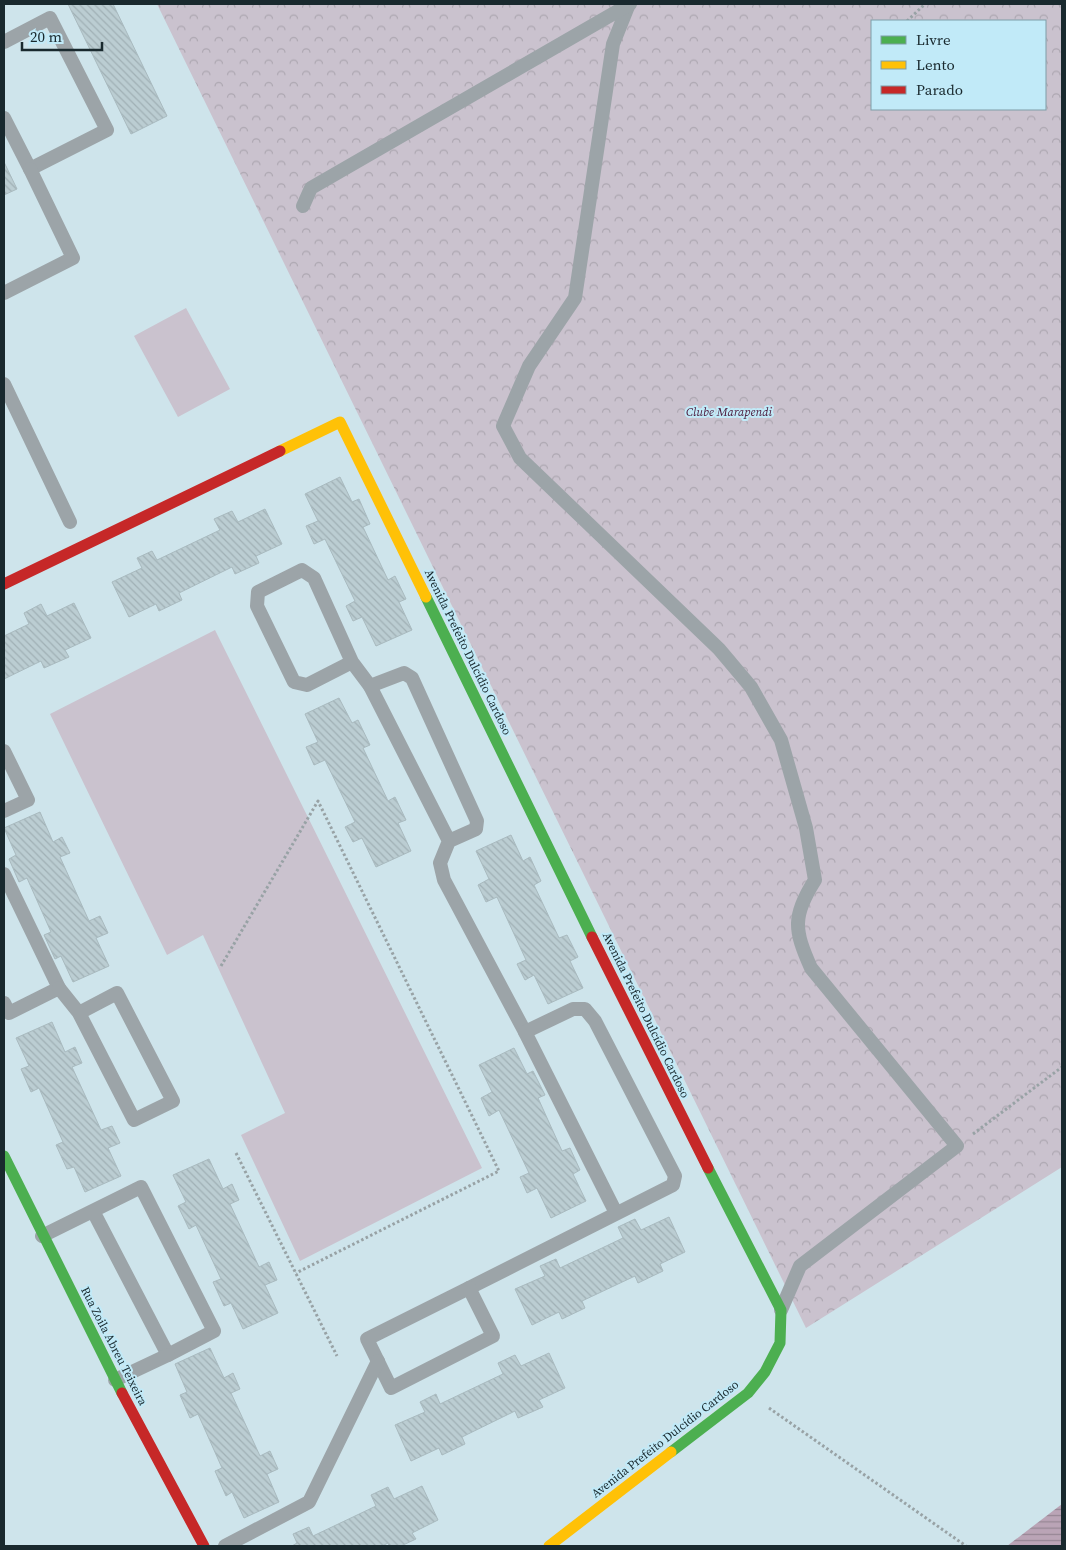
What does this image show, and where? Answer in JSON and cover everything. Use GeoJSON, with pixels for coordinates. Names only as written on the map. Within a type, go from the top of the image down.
{"type":"FeatureCollection","features":[{"type":"Feature","properties":{"kind":"street","name":"Avenida Prefeito Dulcídio Cardoso"},"geometry":{"type":"LineString","coordinates":[[4,584],[340,422],[630,1015],[781,1310],[780,1343],[765,1372],[748,1393],[549,1546]]}},
{"type":"Feature","properties":{"kind":"street","name":"Rua Zoila Abreu Teixeira"},"geometry":{"type":"LineString","coordinates":[[4,1156],[115,1380],[204,1546]]}},
{"type":"Feature","properties":{"kind":"lane"},"geometry":{"type":"LineString","coordinates":[[303,206],[310,188],[630,4]]}},
{"type":"Feature","properties":{"kind":"lane"},"geometry":{"type":"LineString","coordinates":[[630,4],[613,44],[575,298],[529,366],[503,426],[520,458],[719,649],[751,687],[781,740],[806,828],[815,880],[801,902],[796,921],[799,942],[811,968],[956,1146],[800,1266],[781,1310]]}},
{"type":"Feature","properties":{"kind":"lane"},"geometry":{"type":"LineString","coordinates":[[4,42],[50,18],[107,130],[30,169]]}},
{"type":"Feature","properties":{"kind":"lane"},"geometry":{"type":"LineString","coordinates":[[4,118],[73,258],[4,293]]}},
{"type":"Feature","properties":{"kind":"lane"},"geometry":{"type":"LineString","coordinates":[[4,384],[70,522]]}},
{"type":"Feature","properties":{"kind":"lane"},"geometry":{"type":"LineString","coordinates":[[352,662],[307,685],[294,682],[257,606],[258,592],[302,570],[314,578],[352,662],[370,686],[449,841]]}},
{"type":"Feature","properties":{"kind":"lane"},"geometry":{"type":"LineString","coordinates":[[370,686],[404,673],[412,678],[477,821],[476,829],[449,841],[440,863],[444,880],[525,1032],[616,1213]]}},
{"type":"Feature","properties":{"kind":"lane"},"geometry":{"type":"LineString","coordinates":[[4,751],[28,800],[4,811]]}},
{"type":"Feature","properties":{"kind":"lane"},"geometry":{"type":"LineString","coordinates":[[4,874],[59,988],[79,1013],[134,1120],[173,1101],[117,993],[79,1013]]}},
{"type":"Feature","properties":{"kind":"lane"},"geometry":{"type":"LineString","coordinates":[[5,1010],[59,988]]}},
{"type":"Feature","properties":{"kind":"lane"},"geometry":{"type":"LineString","coordinates":[[469,1288],[493,1336],[391,1388],[367,1339],[616,1213],[665,1190],[673,1185],[675,1176],[595,1021],[585,1009],[573,1009],[525,1032]]}},
{"type":"Feature","properties":{"kind":"lane"},"geometry":{"type":"LineString","coordinates":[[42,1236],[141,1187],[214,1331],[115,1380]]}},
{"type":"Feature","properties":{"kind":"lane"},"geometry":{"type":"LineString","coordinates":[[93,1211],[168,1355]]}},
{"type":"Feature","properties":{"kind":"lane"},"geometry":{"type":"LineString","coordinates":[[225,1546],[309,1502],[378,1361]]}},
{"type":"Feature","properties":{"kind":"path"},"geometry":{"type":"LineString","coordinates":[[908,20],[925,4]]}},
{"type":"Feature","properties":{"kind":"path"},"geometry":{"type":"LineString","coordinates":[[221,966],[318,801],[499,1171],[296,1274]]}},
{"type":"Feature","properties":{"kind":"path"},"geometry":{"type":"LineString","coordinates":[[956,1146],[1062,1067]]}},
{"type":"Feature","properties":{"kind":"path"},"geometry":{"type":"LineString","coordinates":[[236,1153],[337,1356]]}},
{"type":"Feature","properties":{"kind":"path"},"geometry":{"type":"LineString","coordinates":[[748,1393],[966,1546]]}},
{"type":"Feature","properties":{"kind":"green space","name":"Clube Marapendi"},"geometry":{"type":"Polygon","coordinates":[[[157,4],[1062,4],[1062,1167],[806,1328],[157,4]]]}},
{"type":"Feature","properties":{"kind":"green space"},"geometry":{"type":"Polygon","coordinates":[[[186,308],[230,389],[178,417],[134,336],[186,308]]]}},
{"type":"Feature","properties":{"kind":"green space"},"geometry":{"type":"Polygon","coordinates":[[[215,630],[482,1168],[300,1261],[241,1135],[285,1113],[203,935],[167,955],[50,714],[215,630]]]}},
{"type":"Feature","properties":{"kind":"shaded area"},"geometry":{"type":"Polygon","coordinates":[[[1062,1504],[1062,1546],[1007,1546],[1062,1504]]]}},
{"type":"Feature","properties":{"kind":"building"},"geometry":{"type":"Polygon","coordinates":[[[68,4],[113,4],[167,116],[131,134],[68,4]]]}},
{"type":"Feature","properties":{"kind":"building"},"geometry":{"type":"Polygon","coordinates":[[[4,162],[17,189],[4,195],[4,162]]]}},
{"type":"Feature","properties":{"kind":"building"},"geometry":{"type":"Polygon","coordinates":[[[340,477],[352,502],[359,499],[370,524],[363,527],[388,580],[395,576],[406,599],[399,602],[412,630],[376,646],[362,617],[353,621],[346,606],[355,601],[325,539],[314,544],[306,526],[318,521],[305,494],[340,477]]]}},
{"type":"Feature","properties":{"kind":"building"},"geometry":{"type":"Polygon","coordinates":[[[265,509],[282,544],[256,556],[259,563],[235,574],[232,567],[179,593],[182,600],[159,611],[156,604],[129,617],[112,582],[142,568],[137,558],[152,551],[157,560],[220,530],[214,519],[232,511],[238,522],[265,509]]]}},
{"type":"Feature","properties":{"kind":"building"},"geometry":{"type":"Polygon","coordinates":[[[74,603],[91,638],[65,650],[69,657],[44,668],[41,661],[4,679],[4,636],[29,624],[24,613],[41,604],[47,616],[74,603]]]}},
{"type":"Feature","properties":{"kind":"building"},"geometry":{"type":"Polygon","coordinates":[[[339,698],[352,723],[358,720],[370,745],[363,748],[388,801],[395,797],[406,820],[398,823],[411,851],[376,867],[362,838],[353,842],[345,827],[355,822],[325,760],[314,765],[306,747],[318,742],[305,714],[339,698]]]}},
{"type":"Feature","properties":{"kind":"building"},"geometry":{"type":"Polygon","coordinates":[[[40,812],[53,842],[62,837],[70,853],[60,857],[89,921],[100,916],[108,933],[96,938],[109,966],[73,982],[61,956],[55,959],[44,935],[51,932],[27,878],[19,882],[9,859],[16,855],[4,828],[40,812]]]}},
{"type":"Feature","properties":{"kind":"building"},"geometry":{"type":"Polygon","coordinates":[[[511,835],[523,861],[530,857],[541,881],[534,885],[559,938],[567,935],[578,957],[570,961],[583,988],[548,1004],[534,975],[525,980],[517,964],[526,960],[497,897],[486,902],[478,885],[489,879],[476,851],[511,835]]]}},
{"type":"Feature","properties":{"kind":"building"},"geometry":{"type":"Polygon","coordinates":[[[52,1022],[65,1052],[75,1047],[82,1063],[72,1067],[101,1130],[112,1126],[120,1143],[108,1148],[121,1176],[85,1192],[74,1167],[67,1169],[56,1145],[63,1142],[39,1088],[31,1092],[21,1069],[29,1066],[16,1038],[52,1022]]]}},
{"type":"Feature","properties":{"kind":"building"},"geometry":{"type":"Polygon","coordinates":[[[514,1048],[527,1074],[533,1071],[545,1095],[538,1098],[562,1151],[570,1148],[580,1170],[573,1174],[586,1201],[551,1218],[537,1188],[527,1193],[520,1177],[529,1173],[499,1110],[489,1116],[481,1098],[492,1092],[479,1065],[514,1048]]]}},
{"type":"Feature","properties":{"kind":"building"},"geometry":{"type":"Polygon","coordinates":[[[209,1159],[223,1189],[232,1184],[239,1200],[230,1204],[259,1267],[269,1262],[277,1280],[265,1285],[278,1313],[243,1329],[231,1303],[224,1306],[213,1282],[221,1279],[196,1225],[189,1229],[178,1206],[186,1202],[173,1175],[209,1159]]]}},
{"type":"Feature","properties":{"kind":"building"},"geometry":{"type":"Polygon","coordinates":[[[669,1217],[685,1252],[660,1264],[663,1271],[638,1283],[635,1276],[582,1301],[585,1308],[562,1319],[559,1312],[532,1325],[515,1289],[545,1276],[540,1266],[556,1259],[560,1268],[623,1238],[618,1227],[635,1219],[641,1230],[669,1217]]]}},
{"type":"Feature","properties":{"kind":"building"},"geometry":{"type":"Polygon","coordinates":[[[210,1348],[224,1378],[233,1373],[240,1389],[231,1393],[260,1456],[270,1451],[278,1469],[267,1474],[279,1502],[244,1518],[232,1492],[226,1496],[215,1471],[222,1468],[198,1414],[190,1418],[180,1395],[187,1392],[175,1364],[210,1348]]]}},
{"type":"Feature","properties":{"kind":"building"},"geometry":{"type":"Polygon","coordinates":[[[549,1353],[565,1388],[539,1400],[543,1407],[518,1418],[515,1411],[462,1437],[465,1444],[442,1455],[439,1448],[411,1461],[395,1425],[425,1412],[420,1402],[436,1394],[440,1404],[503,1374],[498,1363],[515,1355],[521,1366],[549,1353]]]}},
{"type":"Feature","properties":{"kind":"building"},"geometry":{"type":"Polygon","coordinates":[[[422,1486],[438,1520],[412,1533],[416,1539],[401,1546],[389,1546],[388,1543],[382,1546],[292,1546],[297,1543],[293,1534],[309,1527],[313,1536],[376,1506],[371,1495],[388,1487],[394,1499],[422,1486]]]}},
{"type":"Feature","properties":{"kind":"traffic: fast"},"geometry":{"type":"LineString","coordinates":[[426,597],[592,937]]}},
{"type":"Feature","properties":{"kind":"traffic: fast"},"geometry":{"type":"LineString","coordinates":[[4,1156],[122,1393]]}},
{"type":"Feature","properties":{"kind":"traffic: fast"},"geometry":{"type":"LineString","coordinates":[[671,1452],[748,1393],[765,1372],[780,1343],[781,1310],[708,1168]]}},
{"type":"Feature","properties":{"kind":"traffic: slow"},"geometry":{"type":"LineString","coordinates":[[280,451],[340,422],[426,597]]}},
{"type":"Feature","properties":{"kind":"traffic: slow"},"geometry":{"type":"LineString","coordinates":[[549,1546],[671,1452]]}},
{"type":"Feature","properties":{"kind":"traffic: jam"},"geometry":{"type":"LineString","coordinates":[[4,584],[280,451]]}},
{"type":"Feature","properties":{"kind":"traffic: jam"},"geometry":{"type":"LineString","coordinates":[[592,937],[708,1168]]}},
{"type":"Feature","properties":{"kind":"traffic: jam"},"geometry":{"type":"LineString","coordinates":[[122,1393],[204,1546]]}}]}
